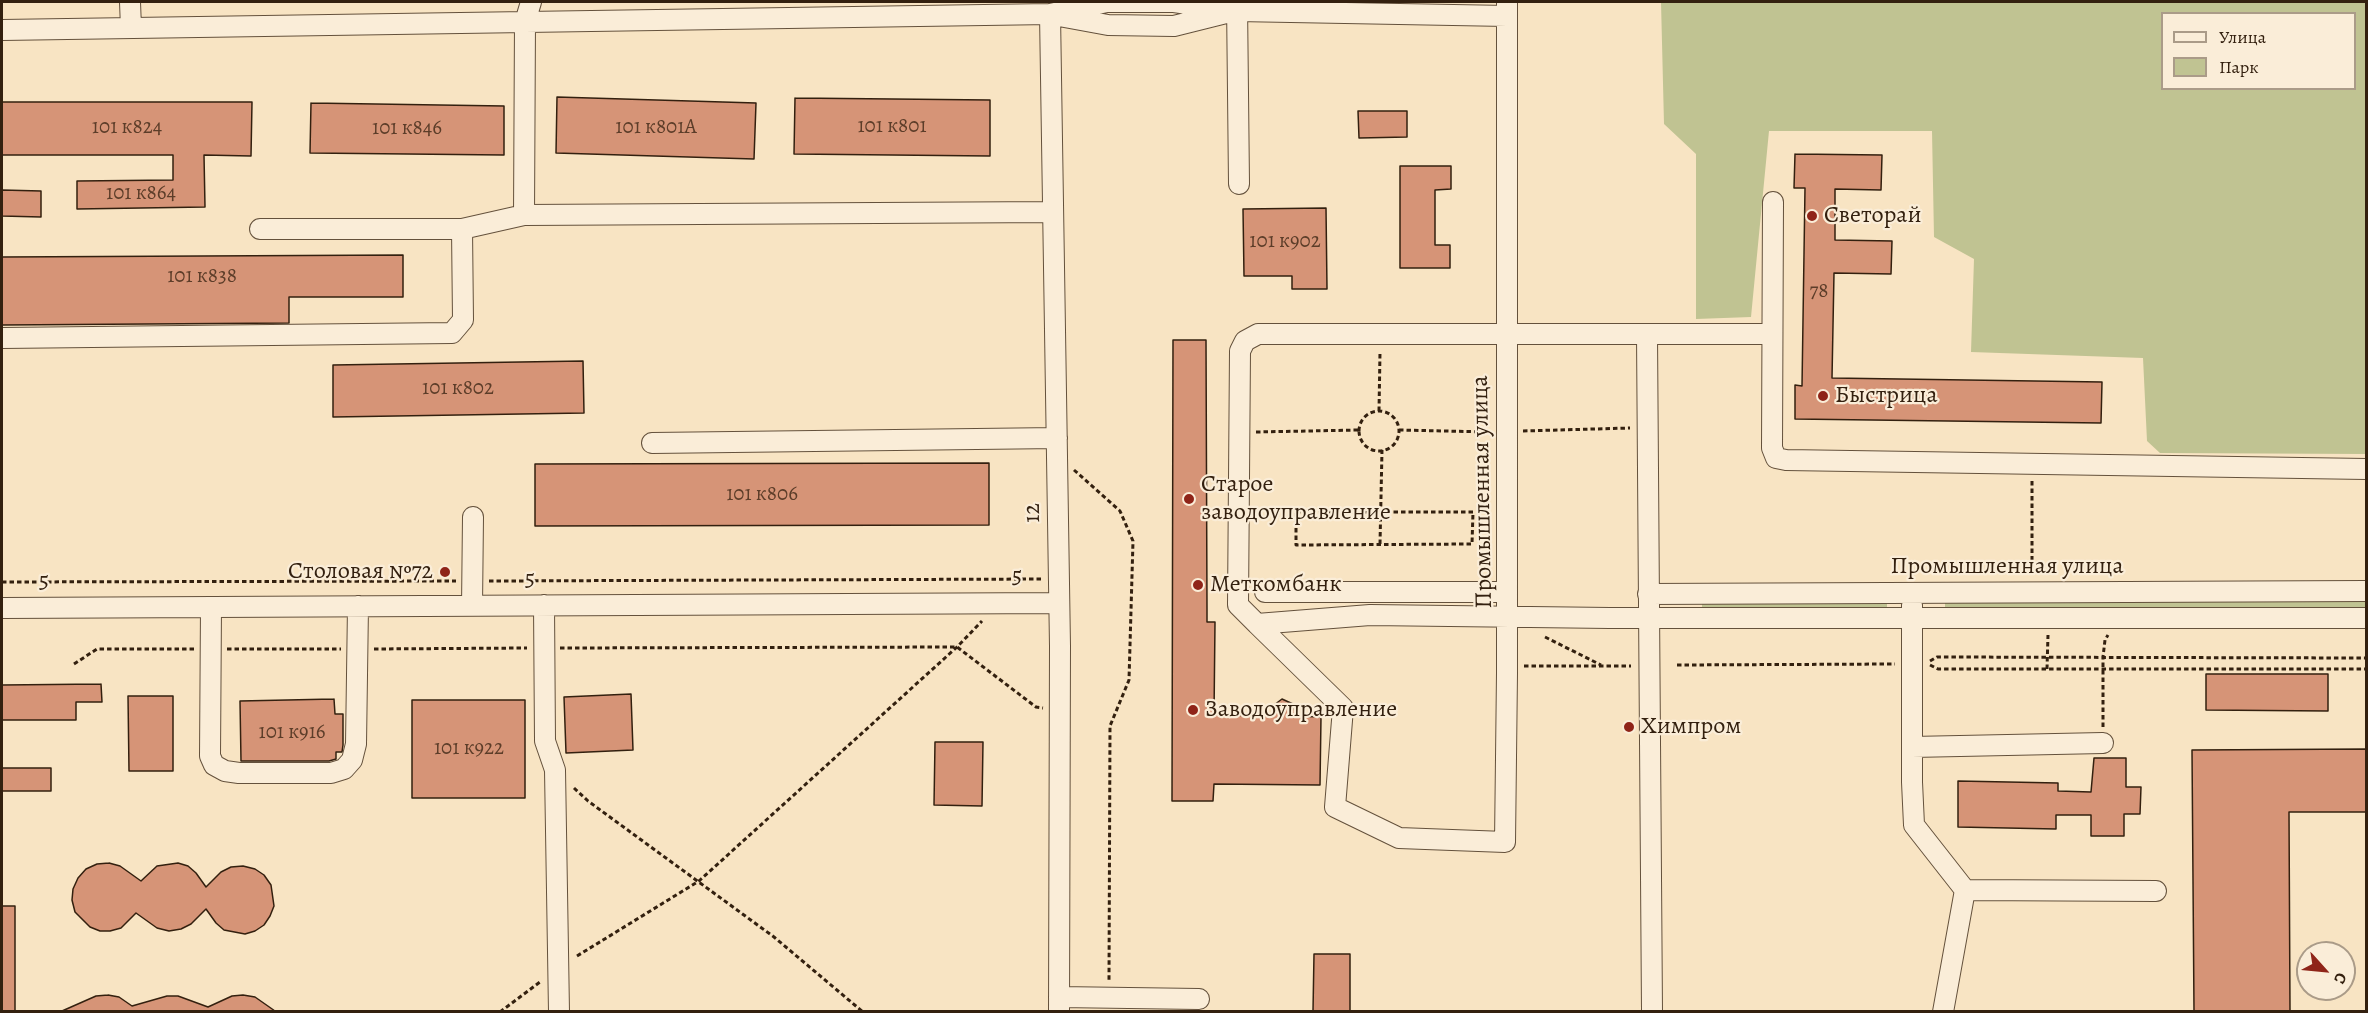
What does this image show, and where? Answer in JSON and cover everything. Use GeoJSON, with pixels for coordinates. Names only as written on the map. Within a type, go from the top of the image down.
{"type":"FeatureCollection","features":[{"type":"Feature","properties":{"kind":"street"},"geometry":{"type":"LineString","coordinates":[[130,2],[131,28]]}},
{"type":"Feature","properties":{"kind":"street"},"geometry":{"type":"LineString","coordinates":[[524,215],[525,22],[531,2]]}},
{"type":"Feature","properties":{"kind":"street"},"geometry":{"type":"LineString","coordinates":[[2,30],[1050,14],[1107,2],[1507,9]]}},
{"type":"Feature","properties":{"kind":"street"},"geometry":{"type":"LineString","coordinates":[[1237,6],[1239,184]]}},
{"type":"Feature","properties":{"kind":"street","name":"Промышленная улица"},"geometry":{"type":"LineString","coordinates":[[1507,9],[1507,618],[2367,618]]}},
{"type":"Feature","properties":{"kind":"street","name":"12"},"geometry":{"type":"LineString","coordinates":[[1050,14],[1059,579],[1059,1004]]}},
{"type":"Feature","properties":{"kind":"street"},"geometry":{"type":"LineString","coordinates":[[1773,202],[1772,448],[1776,458],[1786,460],[2367,469]]}},
{"type":"Feature","properties":{"kind":"street"},"geometry":{"type":"LineString","coordinates":[[260,229],[462,229],[524,215],[1053,212]]}},
{"type":"Feature","properties":{"kind":"street"},"geometry":{"type":"LineString","coordinates":[[2,338],[452,333],[463,320],[462,229]]}},
{"type":"Feature","properties":{"kind":"street"},"geometry":{"type":"LineString","coordinates":[[1257,624],[1370,615],[1507,618],[1505,842],[1399,838],[1335,807],[1343,708],[1257,624],[1238,605],[1240,351],[1245,340],[1258,334],[1772,334]]}},
{"type":"Feature","properties":{"kind":"street"},"geometry":{"type":"LineString","coordinates":[[1647,335],[1652,1011]]}},
{"type":"Feature","properties":{"kind":"street"},"geometry":{"type":"LineString","coordinates":[[652,442],[1057,447]]}},
{"type":"Feature","properties":{"kind":"street"},"geometry":{"type":"LineString","coordinates":[[472,606],[473,517]]}},
{"type":"Feature","properties":{"kind":"street","name":"Промышленная улица"},"geometry":{"type":"LineString","coordinates":[[1648,594],[2367,591]]}},
{"type":"Feature","properties":{"kind":"street"},"geometry":{"type":"LineString","coordinates":[[1265,592],[1507,592]]}},
{"type":"Feature","properties":{"kind":"street"},"geometry":{"type":"LineString","coordinates":[[1912,593],[1914,825],[1965,890],[1943,1011]]}},
{"type":"Feature","properties":{"kind":"street","name":"5"},"geometry":{"type":"LineString","coordinates":[[2,608],[1059,603]]}},
{"type":"Feature","properties":{"kind":"street"},"geometry":{"type":"LineString","coordinates":[[544,605],[545,741],[555,770],[559,1011]]}},
{"type":"Feature","properties":{"kind":"street"},"geometry":{"type":"LineString","coordinates":[[211,607],[210,756],[214,765],[225,771],[238,773],[331,773],[344,769],[352,760],[356,744],[358,606]]}},
{"type":"Feature","properties":{"kind":"street"},"geometry":{"type":"LineString","coordinates":[[1912,747],[2103,743]]}},
{"type":"Feature","properties":{"kind":"street"},"geometry":{"type":"LineString","coordinates":[[1965,890],[2156,891]]}},
{"type":"Feature","properties":{"kind":"street"},"geometry":{"type":"LineString","coordinates":[[1059,1004],[1109,998],[1199,999]]}},
{"type":"Feature","properties":{"kind":"path"},"geometry":{"type":"LineString","coordinates":[[1379,411],[1381,335]]}},
{"type":"Feature","properties":{"kind":"path"},"geometry":{"type":"LineString","coordinates":[[1379,411],[1385,411],[1395,418],[1400,430],[1396,442],[1382,450],[1369,448],[1364,443],[1359,430],[1363,419],[1379,411]]}},
{"type":"Feature","properties":{"kind":"path"},"geometry":{"type":"LineString","coordinates":[[1240,432],[1359,430]]}},
{"type":"Feature","properties":{"kind":"path"},"geometry":{"type":"LineString","coordinates":[[1057,447],[1120,511],[1133,541],[1129,680],[1110,726],[1109,998]]}},
{"type":"Feature","properties":{"kind":"path"},"geometry":{"type":"LineString","coordinates":[[1380,544],[1382,450]]}},
{"type":"Feature","properties":{"kind":"path"},"geometry":{"type":"LineString","coordinates":[[2031,464],[2032,566]]}},
{"type":"Feature","properties":{"kind":"path"},"geometry":{"type":"LineString","coordinates":[[1296,512],[1380,512],[1473,512],[1472,544],[1296,545],[1296,512]]}},
{"type":"Feature","properties":{"kind":"path"},"geometry":{"type":"LineString","coordinates":[[2,582],[1059,579]]}},
{"type":"Feature","properties":{"kind":"path"},"geometry":{"type":"LineString","coordinates":[[500,1011],[558,968],[699,881],[957,647],[1000,602]]}},
{"type":"Feature","properties":{"kind":"path"},"geometry":{"type":"LineString","coordinates":[[2047,669],[2048,627]]}},
{"type":"Feature","properties":{"kind":"path"},"geometry":{"type":"LineString","coordinates":[[1539,634],[1603,666]]}},
{"type":"Feature","properties":{"kind":"path"},"geometry":{"type":"LineString","coordinates":[[2103,743],[2105,640]]}},
{"type":"Feature","properties":{"kind":"path"},"geometry":{"type":"LineString","coordinates":[[74,664],[97,649],[957,647],[1036,707],[1060,709]]}},
{"type":"Feature","properties":{"kind":"path"},"geometry":{"type":"LineString","coordinates":[[2367,658],[1937,657],[1926,663],[1938,669],[2367,669]]}},
{"type":"Feature","properties":{"kind":"path"},"geometry":{"type":"LineString","coordinates":[[1677,665],[1902,664]]}},
{"type":"Feature","properties":{"kind":"path"},"geometry":{"type":"LineString","coordinates":[[1506,666],[1632,666]]}},
{"type":"Feature","properties":{"kind":"path"},"geometry":{"type":"LineString","coordinates":[[555,770],[588,801],[774,937],[863,1011]]}},
{"type":"Feature","properties":{"kind":"green space"},"geometry":{"type":"Polygon","coordinates":[[[1661,2],[2366,2],[2366,454],[2160,453],[2147,441],[2143,358],[1971,352],[1974,259],[1934,237],[1932,131],[1769,131],[1751,317],[1696,319],[1696,154],[1664,124],[1661,2]]]}},
{"type":"Feature","properties":{"kind":"green space"},"geometry":{"type":"Polygon","coordinates":[[[2366,599],[2366,607],[1945,609],[1945,601],[2366,599]]]}},
{"type":"Feature","properties":{"kind":"green space"},"geometry":{"type":"Polygon","coordinates":[[[1702,602],[1887,602],[1887,610],[1702,610],[1702,602]]]}},
{"type":"Feature","properties":{"kind":"building"},"geometry":{"type":"Polygon","coordinates":[[[557,97],[756,103],[754,159],[556,153],[557,97]]]}},
{"type":"Feature","properties":{"kind":"building"},"geometry":{"type":"Polygon","coordinates":[[[795,98],[990,100],[990,156],[794,154],[795,98]]]}},
{"type":"Feature","properties":{"kind":"building"},"geometry":{"type":"Polygon","coordinates":[[[2,102],[252,102],[251,156],[204,155],[205,207],[77,209],[77,181],[173,180],[173,155],[2,155],[2,102]]]}},
{"type":"Feature","properties":{"kind":"building"},"geometry":{"type":"Polygon","coordinates":[[[311,103],[504,106],[504,155],[310,153],[311,103]]]}},
{"type":"Feature","properties":{"kind":"building"},"geometry":{"type":"Polygon","coordinates":[[[1358,111],[1407,111],[1407,137],[1359,138],[1358,111]]]}},
{"type":"Feature","properties":{"kind":"building"},"geometry":{"type":"Polygon","coordinates":[[[1795,154],[1882,155],[1881,190],[1835,189],[1835,240],[1892,241],[1891,274],[1834,273],[1832,378],[2102,382],[2101,423],[1795,419],[1795,385],[1802,386],[1805,188],[1794,188],[1795,154]]]}},
{"type":"Feature","properties":{"kind":"building"},"geometry":{"type":"Polygon","coordinates":[[[1400,166],[1451,166],[1451,189],[1435,190],[1435,245],[1450,245],[1450,268],[1400,268],[1400,166]]]}},
{"type":"Feature","properties":{"kind":"building"},"geometry":{"type":"Polygon","coordinates":[[[2,190],[41,191],[41,217],[2,216],[2,190]]]}},
{"type":"Feature","properties":{"kind":"building"},"geometry":{"type":"Polygon","coordinates":[[[1326,208],[1327,289],[1292,289],[1292,276],[1244,276],[1243,209],[1326,208]]]}},
{"type":"Feature","properties":{"kind":"building"},"geometry":{"type":"Polygon","coordinates":[[[403,255],[403,297],[289,297],[289,323],[2,325],[2,257],[403,255]]]}},
{"type":"Feature","properties":{"kind":"building","name":"Заводоуправление"},"geometry":{"type":"Polygon","coordinates":[[[1173,340],[1206,340],[1207,622],[1215,622],[1214,715],[1271,716],[1274,705],[1282,699],[1293,704],[1296,716],[1321,717],[1320,785],[1214,784],[1213,801],[1172,801],[1173,340]]]}},
{"type":"Feature","properties":{"kind":"building"},"geometry":{"type":"Polygon","coordinates":[[[583,361],[584,413],[333,417],[333,365],[583,361]]]}},
{"type":"Feature","properties":{"kind":"building"},"geometry":{"type":"Polygon","coordinates":[[[989,463],[989,525],[535,526],[535,464],[989,463]]]}},
{"type":"Feature","properties":{"kind":"building"},"geometry":{"type":"Polygon","coordinates":[[[2206,674],[2328,674],[2328,711],[2206,710],[2206,674]]]}},
{"type":"Feature","properties":{"kind":"building"},"geometry":{"type":"Polygon","coordinates":[[[101,684],[102,702],[76,702],[76,720],[2,720],[2,685],[101,684]]]}},
{"type":"Feature","properties":{"kind":"building"},"geometry":{"type":"Polygon","coordinates":[[[631,694],[633,750],[566,753],[564,697],[631,694]]]}},
{"type":"Feature","properties":{"kind":"building"},"geometry":{"type":"Polygon","coordinates":[[[128,696],[173,696],[173,771],[129,771],[128,696]]]}},
{"type":"Feature","properties":{"kind":"building"},"geometry":{"type":"Polygon","coordinates":[[[334,699],[335,714],[343,714],[342,752],[336,752],[336,759],[329,761],[241,761],[240,701],[334,699]]]}},
{"type":"Feature","properties":{"kind":"building"},"geometry":{"type":"Polygon","coordinates":[[[412,700],[525,700],[525,798],[412,798],[412,700]]]}},
{"type":"Feature","properties":{"kind":"building"},"geometry":{"type":"Polygon","coordinates":[[[935,742],[983,742],[982,806],[934,805],[935,742]]]}},
{"type":"Feature","properties":{"kind":"building"},"geometry":{"type":"Polygon","coordinates":[[[2367,749],[2367,812],[2289,812],[2290,1011],[2194,1011],[2192,750],[2367,749]]]}},
{"type":"Feature","properties":{"kind":"building"},"geometry":{"type":"Polygon","coordinates":[[[2094,758],[2126,758],[2126,787],[2141,787],[2140,814],[2124,814],[2124,836],[2091,836],[2091,815],[2056,815],[2056,829],[1958,827],[1958,781],[2058,783],[2058,791],[2091,792],[2094,758]]]}},
{"type":"Feature","properties":{"kind":"building"},"geometry":{"type":"Polygon","coordinates":[[[2,768],[51,768],[51,791],[2,791],[2,768]]]}},
{"type":"Feature","properties":{"kind":"building"},"geometry":{"type":"Polygon","coordinates":[[[109,863],[120,866],[141,881],[157,866],[178,863],[188,866],[206,887],[221,872],[231,867],[243,866],[255,869],[264,875],[271,885],[274,906],[264,925],[245,934],[224,930],[206,909],[191,924],[181,929],[169,931],[157,928],[136,913],[121,928],[100,931],[90,927],[75,912],[72,900],[73,889],[78,878],[86,869],[97,864],[109,863]]]}},
{"type":"Feature","properties":{"kind":"building"},"geometry":{"type":"Polygon","coordinates":[[[2,906],[15,906],[15,1011],[2,1011],[2,906]]]}},
{"type":"Feature","properties":{"kind":"building"},"geometry":{"type":"Polygon","coordinates":[[[1314,954],[1350,954],[1350,1011],[1313,1011],[1314,954]]]}},
{"type":"Feature","properties":{"kind":"building"},"geometry":{"type":"Polygon","coordinates":[[[243,995],[255,997],[275,1011],[62,1011],[96,996],[119,997],[132,1006],[167,996],[178,996],[208,1007],[232,996],[243,995]]]}},
{"type":"Feature","properties":{"kind":"place","name":"Светорай"},"geometry":{"type":"Point","coordinates":[1812,216]}},
{"type":"Feature","properties":{"kind":"place","name":"Быстрица"},"geometry":{"type":"Point","coordinates":[1823,396]}},
{"type":"Feature","properties":{"kind":"place","name":"Старое заводоуправление"},"geometry":{"type":"Point","coordinates":[1189,499]}},
{"type":"Feature","properties":{"kind":"place","name":"Столовая №72"},"geometry":{"type":"Point","coordinates":[445,572]}},
{"type":"Feature","properties":{"kind":"place","name":"Меткомбанк"},"geometry":{"type":"Point","coordinates":[1198,585]}},
{"type":"Feature","properties":{"kind":"place","name":"Заводоуправление"},"geometry":{"type":"Point","coordinates":[1193,710]}},
{"type":"Feature","properties":{"kind":"place","name":"Химпром"},"geometry":{"type":"Point","coordinates":[1629,727]}}]}
